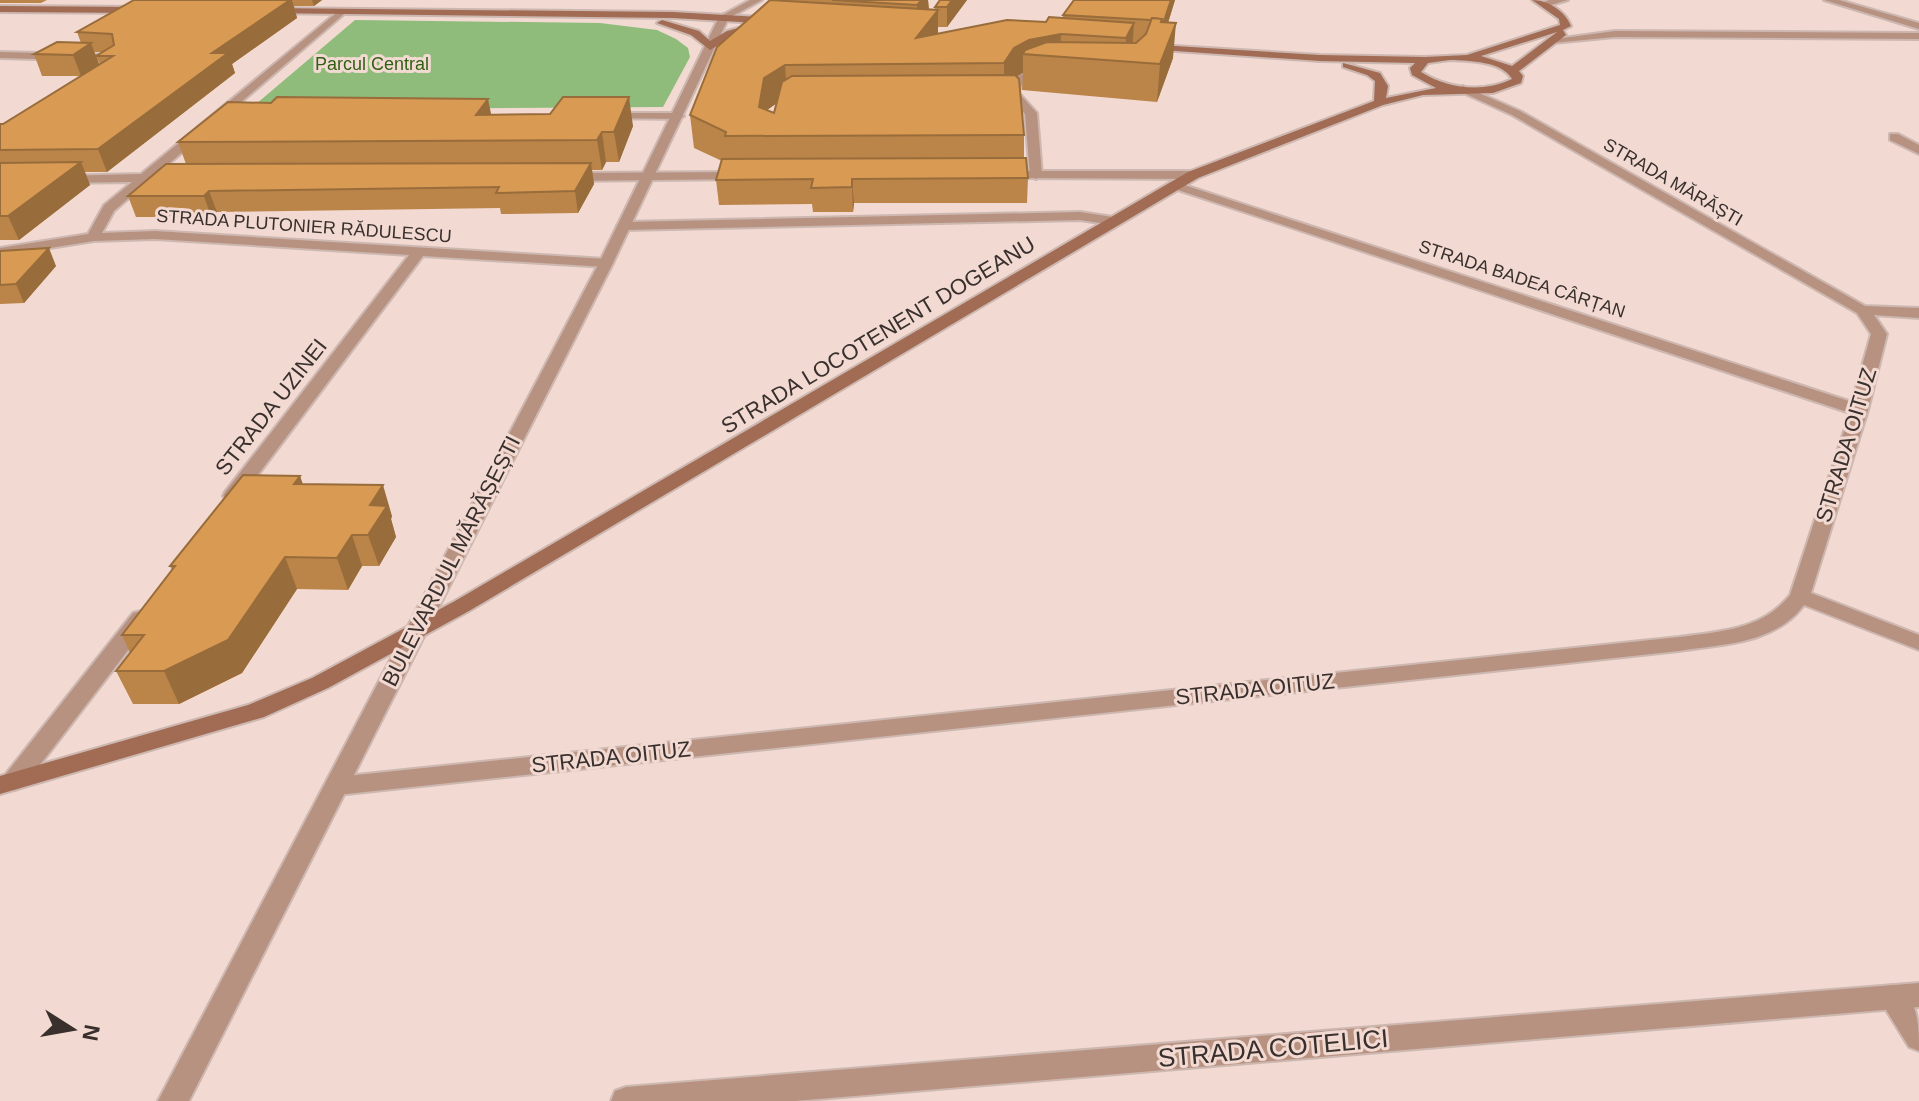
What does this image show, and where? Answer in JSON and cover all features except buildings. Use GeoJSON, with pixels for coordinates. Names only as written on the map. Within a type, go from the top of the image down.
{"type":"FeatureCollection","features":[{"type":"Feature","properties":{"kind":"main road"},"geometry":{"type":"LineString","coordinates":[[1541,2],[1563,18],[1566,26]]}},
{"type":"Feature","properties":{"kind":"main road"},"geometry":{"type":"LineString","coordinates":[[0,9],[159,10]]}},
{"type":"Feature","properties":{"kind":"main road"},"geometry":{"type":"LineString","coordinates":[[262,11],[615,15],[724,17],[788,21],[742,29],[711,45],[684,28],[615,15]]}},
{"type":"Feature","properties":{"kind":"main road"},"geometry":{"type":"LineString","coordinates":[[1512,71],[1553,40],[1566,26]]}},
{"type":"Feature","properties":{"kind":"main road"},"geometry":{"type":"LineString","coordinates":[[1465,58],[1566,26]]}},
{"type":"Feature","properties":{"kind":"main road"},"geometry":{"type":"LineString","coordinates":[[1128,45],[1141,52],[1425,60],[1465,58],[1512,71],[1518,76],[1510,86]]}},
{"type":"Feature","properties":{"kind":"main road"},"geometry":{"type":"LineString","coordinates":[[1320,58],[1416,72],[1431,82],[1461,89]]}},
{"type":"Feature","properties":{"kind":"main road"},"geometry":{"type":"LineString","coordinates":[[1320,58],[1376,75],[1385,87],[1379,103]]}},
{"type":"Feature","properties":{"kind":"main road","name":"STRADA LOCOTENENT DOGEANU"},"geometry":{"type":"LineString","coordinates":[[1379,103],[1416,72],[1418,64],[1425,60]]}},
{"type":"Feature","properties":{"kind":"main road","name":"STRADA LOCOTENENT DOGEANU"},"geometry":{"type":"LineString","coordinates":[[7,783],[256,711],[320,683],[413,634],[1193,175],[1379,103],[1423,92],[1488,90],[1510,86]]}},
{"type":"Feature","properties":{"kind":"street"},"geometry":{"type":"LineString","coordinates":[[724,17],[757,0]]}},
{"type":"Feature","properties":{"kind":"street"},"geometry":{"type":"LineString","coordinates":[[1541,2],[1563,0]]}},
{"type":"Feature","properties":{"kind":"street"},"geometry":{"type":"LineString","coordinates":[[1829,0],[1919,26]]}},
{"type":"Feature","properties":{"kind":"street"},"geometry":{"type":"LineString","coordinates":[[94,237],[97,225],[109,208],[341,12]]}},
{"type":"Feature","properties":{"kind":"street","name":"BULEVARDUL MĂRĂȘEȘTI"},"geometry":{"type":"LineString","coordinates":[[173,1101],[606,263],[724,17]]}},
{"type":"Feature","properties":{"kind":"street"},"geometry":{"type":"LineString","coordinates":[[1566,26],[1615,34]]}},
{"type":"Feature","properties":{"kind":"street"},"geometry":{"type":"LineString","coordinates":[[1553,40],[1615,34],[1919,36]]}},
{"type":"Feature","properties":{"kind":"street"},"geometry":{"type":"LineString","coordinates":[[0,55],[114,58],[114,62],[101,71]]}},
{"type":"Feature","properties":{"kind":"street"},"geometry":{"type":"LineString","coordinates":[[1036,175],[1031,113],[1012,92],[1013,85],[1020,78],[1036,72],[1063,71]]}},
{"type":"Feature","properties":{"kind":"street"},"geometry":{"type":"LineString","coordinates":[[1510,86],[1516,113]]}},
{"type":"Feature","properties":{"kind":"street","name":"STRADA MĂRĂȘTI"},"geometry":{"type":"LineString","coordinates":[[1461,89],[1516,113],[1862,310]]}},
{"type":"Feature","properties":{"kind":"street"},"geometry":{"type":"LineString","coordinates":[[1005,100],[1020,100]]}},
{"type":"Feature","properties":{"kind":"street"},"geometry":{"type":"LineString","coordinates":[[599,116],[678,116]]}},
{"type":"Feature","properties":{"kind":"street"},"geometry":{"type":"LineString","coordinates":[[219,118],[240,118]]}},
{"type":"Feature","properties":{"kind":"street"},"geometry":{"type":"LineString","coordinates":[[1894,137],[1919,150]]}},
{"type":"Feature","properties":{"kind":"street"},"geometry":{"type":"LineString","coordinates":[[992,175],[1193,175]]}},
{"type":"Feature","properties":{"kind":"street"},"geometry":{"type":"LineString","coordinates":[[553,177],[762,176]]}},
{"type":"Feature","properties":{"kind":"street"},"geometry":{"type":"LineString","coordinates":[[43,179],[190,178]]}},
{"type":"Feature","properties":{"kind":"street","name":"STRADA BADEA CÂRȚAN"},"geometry":{"type":"LineString","coordinates":[[1173,186],[1859,410]]}},
{"type":"Feature","properties":{"kind":"street"},"geometry":{"type":"LineString","coordinates":[[624,226],[1080,216],[1113,221]]}},
{"type":"Feature","properties":{"kind":"street","name":"STRADA PLUTONIER RĂDULESCU"},"geometry":{"type":"LineString","coordinates":[[0,252],[94,237],[155,235],[606,263]]}},
{"type":"Feature","properties":{"kind":"street","name":"STRADA UZINEI"},"geometry":{"type":"LineString","coordinates":[[221,511],[419,252]]}},
{"type":"Feature","properties":{"kind":"street"},"geometry":{"type":"LineString","coordinates":[[1862,310],[1919,313]]}},
{"type":"Feature","properties":{"kind":"street","name":"STRADA OITUZ"},"geometry":{"type":"LineString","coordinates":[[337,786],[1679,644],[1752,633],[1784,617],[1800,596],[1859,410],[1879,334],[1862,310]]}},
{"type":"Feature","properties":{"kind":"street"},"geometry":{"type":"LineString","coordinates":[[1800,596],[1919,643]]}},
{"type":"Feature","properties":{"kind":"street"},"geometry":{"type":"LineString","coordinates":[[7,783],[156,597]]}},
{"type":"Feature","properties":{"kind":"street"},"geometry":{"type":"LineString","coordinates":[[1905,996],[1919,1038]]}},
{"type":"Feature","properties":{"kind":"street","name":"STRADA COTELICI"},"geometry":{"type":"LineString","coordinates":[[626,1101],[1905,996]]}},
{"type":"Feature","properties":{"kind":"green space","name":"Parcul Central"},"geometry":{"type":"Polygon","coordinates":[[[355,20],[600,23],[657,30],[688,48],[690,57],[663,107],[249,110],[355,20]]]}}]}
